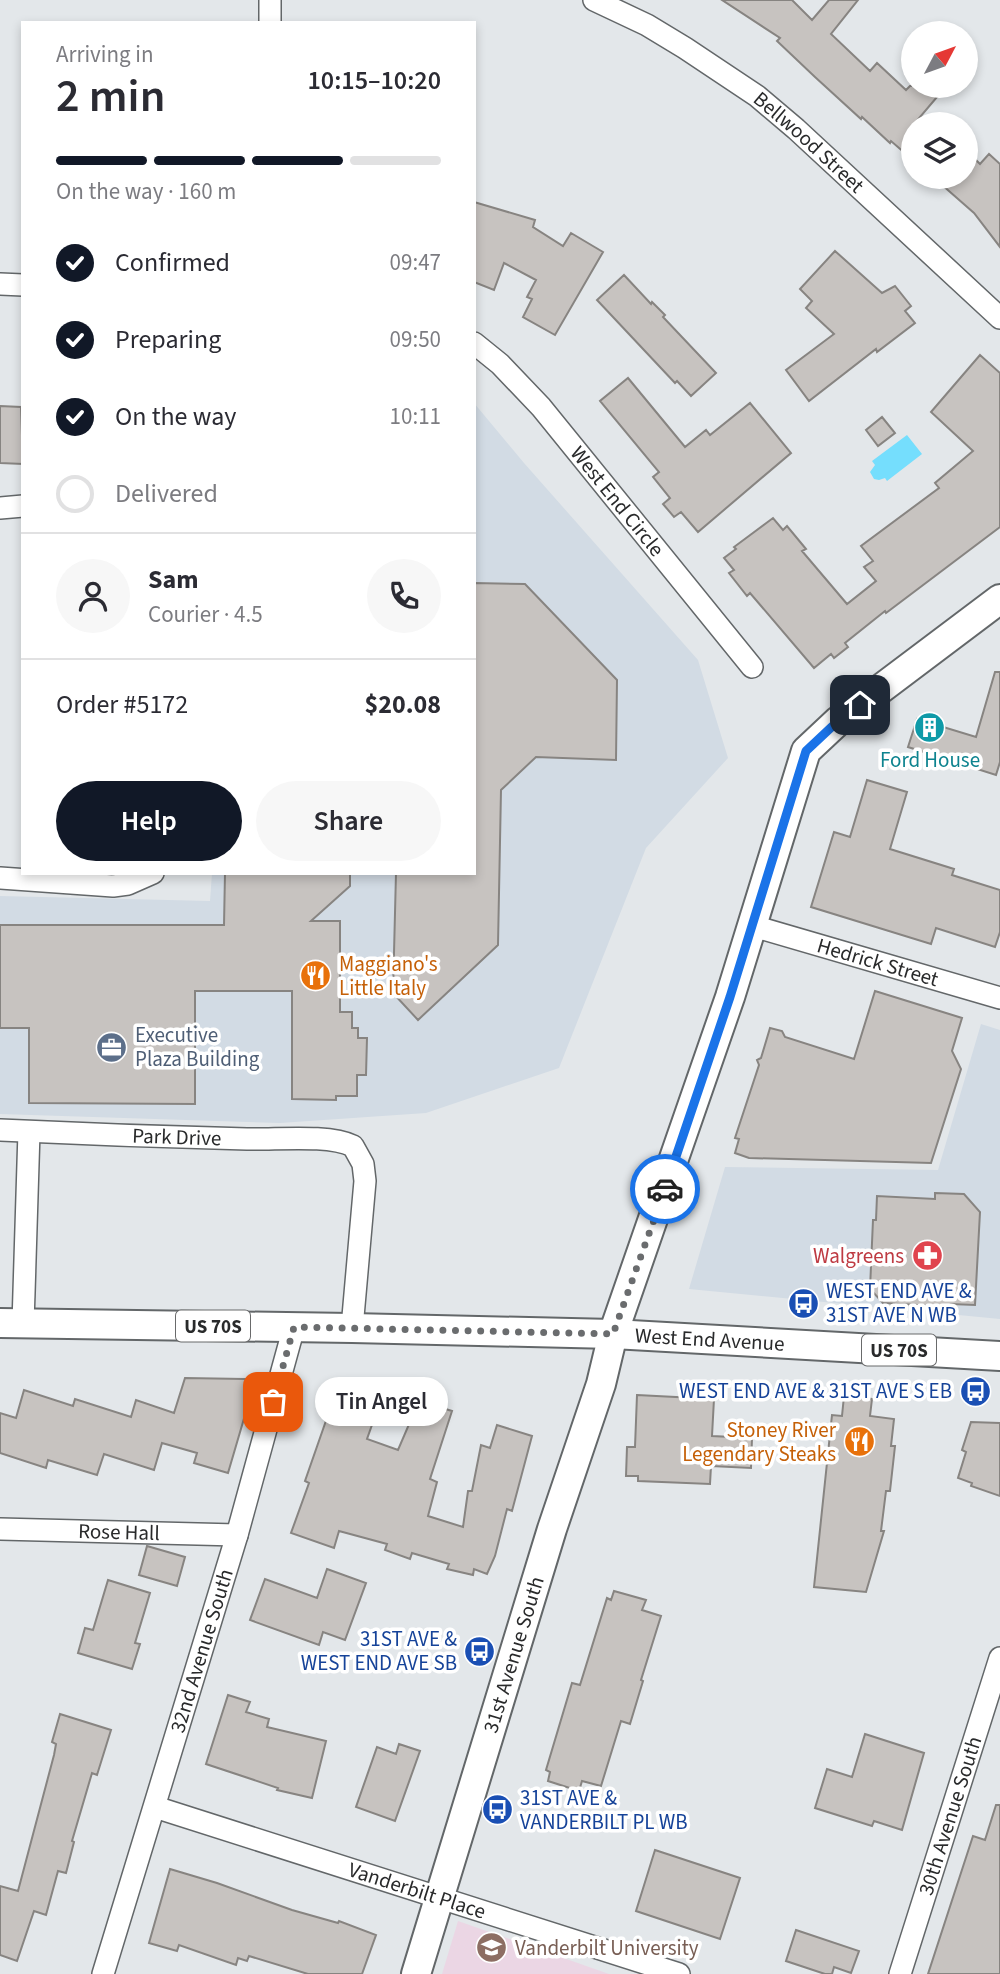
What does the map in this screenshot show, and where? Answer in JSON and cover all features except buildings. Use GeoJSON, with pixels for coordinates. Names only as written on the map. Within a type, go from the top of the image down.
{"type":"FeatureCollection","features":[{"type":"Feature","properties":{"kind":"main road","name":"31st Avenue South"},"geometry":{"type":"LineString","coordinates":[[416,1974],[552,1529],[601,1384],[613,1334],[753,926],[806,751],[838,721],[996,607]]}},
{"type":"Feature","properties":{"kind":"main road","name":"West End Avenue"},"geometry":{"type":"LineString","coordinates":[[12,1324],[613,1334],[1000,1356]]}},
{"type":"Feature","properties":{"kind":"street"},"geometry":{"type":"LineString","coordinates":[[270,0],[270,21]]}},
{"type":"Feature","properties":{"kind":"street","name":"Bellwood Street"},"geometry":{"type":"LineString","coordinates":[[594,0],[685,48],[757,96],[1000,318]]}},
{"type":"Feature","properties":{"kind":"street"},"geometry":{"type":"LineString","coordinates":[[0,284],[21,285]]}},
{"type":"Feature","properties":{"kind":"street","name":"West End Circle"},"geometry":{"type":"LineString","coordinates":[[476,345],[541,407],[752,667]]}},
{"type":"Feature","properties":{"kind":"street"},"geometry":{"type":"LineString","coordinates":[[0,508],[21,506]]}},
{"type":"Feature","properties":{"kind":"street"},"geometry":{"type":"LineString","coordinates":[[0,878],[113,886],[128,884],[148,875]]}},
{"type":"Feature","properties":{"kind":"street","name":"Hedrick Street"},"geometry":{"type":"LineString","coordinates":[[753,926],[1000,998]]}},
{"type":"Feature","properties":{"kind":"street","name":"Park Drive"},"geometry":{"type":"LineString","coordinates":[[0,1130],[323,1140],[353,1146],[363,1164],[365,1181],[352,1328]]}},
{"type":"Feature","properties":{"kind":"street"},"geometry":{"type":"LineString","coordinates":[[12,1324],[29,1132]]}},
{"type":"Feature","properties":{"kind":"street","name":"32nd Avenue South"},"geometry":{"type":"LineString","coordinates":[[103,1974],[237,1535],[294,1327]]}},
{"type":"Feature","properties":{"kind":"street","name":"Rose Hall"},"geometry":{"type":"LineString","coordinates":[[0,1529],[237,1535]]}},
{"type":"Feature","properties":{"kind":"street","name":"30th Avenue South"},"geometry":{"type":"LineString","coordinates":[[900,1974],[1000,1658]]}},
{"type":"Feature","properties":{"kind":"street","name":"Vanderbilt Place"},"geometry":{"type":"LineString","coordinates":[[155,1807],[678,1974]]}},
{"type":"Feature","properties":{"kind":"shaded area"},"geometry":{"type":"Polygon","coordinates":[[[476,405],[698,660],[728,758],[646,848],[559,1068],[426,1113],[280,1123],[0,1114],[0,896],[210,901],[212,875],[476,875],[476,405]]]}},
{"type":"Feature","properties":{"kind":"shaded area"},"geometry":{"type":"Polygon","coordinates":[[[981,1024],[1000,1030],[1000,1319],[689,1289],[725,1167],[938,1170],[981,1024]]]}},
{"type":"Feature","properties":{"kind":"shaded area","name":"Vanderbilt University"},"geometry":{"type":"Polygon","coordinates":[[[458,1921],[609,1974],[442,1974],[458,1921]]]}},
{"type":"Feature","properties":{"kind":"water"},"geometry":{"type":"Polygon","coordinates":[[[907,435],[922,454],[887,481],[885,478],[874,479],[870,472],[875,465],[872,461],[907,435]]]}},
{"type":"Feature","properties":{"kind":"way so far"},"geometry":{"type":"LineString","coordinates":[[273,1402],[294,1327],[613,1334],[665,1189]]}},
{"type":"Feature","properties":{"kind":"place","name":"Ford House"},"geometry":{"type":"Point","coordinates":[930,728]}},
{"type":"Feature","properties":{"kind":"place","name":"Maggiano's Little Italy"},"geometry":{"type":"Point","coordinates":[316,976]}},
{"type":"Feature","properties":{"kind":"place","name":"Executive Plaza Building"},"geometry":{"type":"Point","coordinates":[112,1047]}},
{"type":"Feature","properties":{"kind":"place","name":"Walgreens"},"geometry":{"type":"Point","coordinates":[927,1256]}},
{"type":"Feature","properties":{"kind":"place","name":"WEST END AVE & 31ST AVE N WB"},"geometry":{"type":"Point","coordinates":[803,1303]}},
{"type":"Feature","properties":{"kind":"place","name":"WEST END AVE & 31ST AVE S EB"},"geometry":{"type":"Point","coordinates":[975,1391]}},
{"type":"Feature","properties":{"kind":"place","name":"Tin Angel"},"geometry":{"type":"Point","coordinates":[273,1402]}},
{"type":"Feature","properties":{"kind":"place","name":"Stoney River Legendary Steaks"},"geometry":{"type":"Point","coordinates":[859,1442]}},
{"type":"Feature","properties":{"kind":"place","name":"31ST AVE & WEST END AVE SB"},"geometry":{"type":"Point","coordinates":[480,1651]}},
{"type":"Feature","properties":{"kind":"place","name":"31ST AVE & VANDERBILT PL WB"},"geometry":{"type":"Point","coordinates":[497,1810]}},
{"type":"Feature","properties":{"kind":"place","name":"Vanderbilt University"},"geometry":{"type":"Point","coordinates":[492,1948]}},
{"type":"Feature","properties":{"kind":"route"},"geometry":{"type":"LineString","coordinates":[[665,1189],[753,926],[806,751],[860,705]]}}]}
